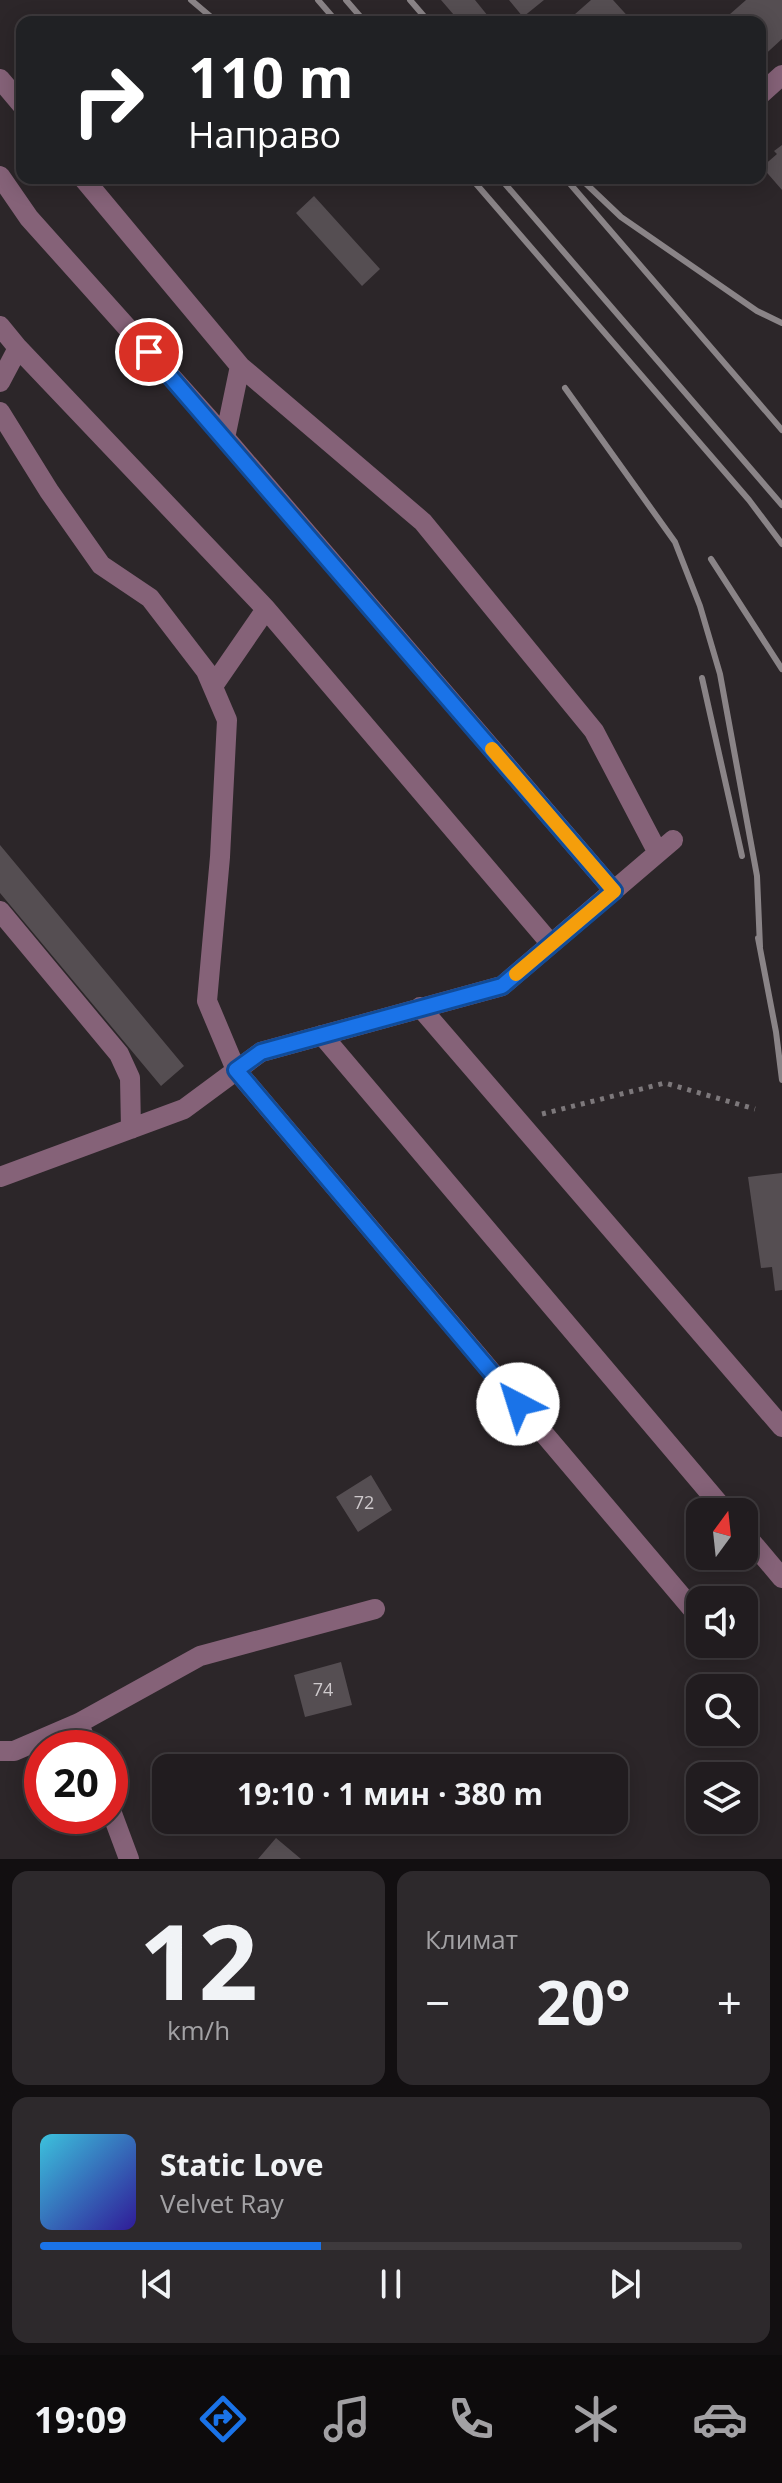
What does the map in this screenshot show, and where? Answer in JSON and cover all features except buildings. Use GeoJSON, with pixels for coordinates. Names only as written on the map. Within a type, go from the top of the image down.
{"type":"FeatureCollection","features":[{"type":"Feature","properties":{"kind":"street"},"geometry":{"type":"LineString","coordinates":[[766,89],[782,75]]}},
{"type":"Feature","properties":{"kind":"street"},"geometry":{"type":"LineString","coordinates":[[0,79],[16,98]]}},
{"type":"Feature","properties":{"kind":"street"},"geometry":{"type":"LineString","coordinates":[[0,176],[29,218],[225,438],[614,891]]}},
{"type":"Feature","properties":{"kind":"street"},"geometry":{"type":"LineString","coordinates":[[0,1177],[184,1109],[261,1052],[502,986],[665,847],[594,731],[423,522],[240,366],[88,184]]}},
{"type":"Feature","properties":{"kind":"street"},"geometry":{"type":"LineString","coordinates":[[0,326],[266,609],[551,944]]}},
{"type":"Feature","properties":{"kind":"street"},"geometry":{"type":"LineString","coordinates":[[0,382],[18,348]]}},
{"type":"Feature","properties":{"kind":"street"},"geometry":{"type":"LineString","coordinates":[[225,438],[240,366]]}},
{"type":"Feature","properties":{"kind":"street"},"geometry":{"type":"LineString","coordinates":[[0,412],[49,491],[101,565],[150,598],[206,671],[227,720],[220,857],[207,1001],[236,1070],[686,1601]]}},
{"type":"Feature","properties":{"kind":"street"},"geometry":{"type":"LineString","coordinates":[[213,686],[266,609]]}},
{"type":"Feature","properties":{"kind":"street"},"geometry":{"type":"LineString","coordinates":[[0,911],[119,1054],[130,1078],[131,1129]]}},
{"type":"Feature","properties":{"kind":"street"},"geometry":{"type":"LineString","coordinates":[[420,1007],[782,1427]]}},
{"type":"Feature","properties":{"kind":"street"},"geometry":{"type":"LineString","coordinates":[[322,1035],[714,1498]]}},
{"type":"Feature","properties":{"kind":"street"},"geometry":{"type":"LineString","coordinates":[[758,1550],[782,1578]]}},
{"type":"Feature","properties":{"kind":"street"},"geometry":{"type":"LineString","coordinates":[[0,1751],[14,1751],[79,1723],[200,1656],[375,1609]]}},
{"type":"Feature","properties":{"kind":"street"},"geometry":{"type":"LineString","coordinates":[[79,1723],[82,1730]]}},
{"type":"Feature","properties":{"kind":"street"},"geometry":{"type":"LineString","coordinates":[[120,1834],[129,1859]]}},
{"type":"Feature","properties":{"kind":"path"},"geometry":{"type":"LineString","coordinates":[[517,1120],[665,1083],[755,1109]]}},
{"type":"Feature","properties":{"kind":"railway"},"geometry":{"type":"LineString","coordinates":[[191,0],[210,16]]}},
{"type":"Feature","properties":{"kind":"railway"},"geometry":{"type":"LineString","coordinates":[[318,0],[332,16]]}},
{"type":"Feature","properties":{"kind":"railway"},"geometry":{"type":"LineString","coordinates":[[346,0],[360,16]]}},
{"type":"Feature","properties":{"kind":"railway"},"geometry":{"type":"LineString","coordinates":[[410,0],[424,16]]}},
{"type":"Feature","properties":{"kind":"railway"},"geometry":{"type":"LineString","coordinates":[[476,184],[749,500],[782,544]]}},
{"type":"Feature","properties":{"kind":"railway"},"geometry":{"type":"LineString","coordinates":[[505,184],[782,505]]}},
{"type":"Feature","properties":{"kind":"railway"},"geometry":{"type":"LineString","coordinates":[[570,184],[782,430]]}},
{"type":"Feature","properties":{"kind":"railway"},"geometry":{"type":"LineString","coordinates":[[586,184],[621,217],[757,311],[782,323]]}},
{"type":"Feature","properties":{"kind":"railway"},"geometry":{"type":"LineString","coordinates":[[565,388],[675,542],[700,606],[720,674],[757,876],[760,947]]}},
{"type":"Feature","properties":{"kind":"railway"},"geometry":{"type":"LineString","coordinates":[[711,559],[782,669]]}},
{"type":"Feature","properties":{"kind":"railway"},"geometry":{"type":"LineString","coordinates":[[702,678],[742,856]]}},
{"type":"Feature","properties":{"kind":"railway"},"geometry":{"type":"LineString","coordinates":[[758,938],[782,1080]]}},
{"type":"Feature","properties":{"kind":"slow traffic"},"geometry":{"type":"LineString","coordinates":[[492,749],[614,891],[516,974]]}},
{"type":"Feature","properties":{"kind":"route"},"geometry":{"type":"LineString","coordinates":[[149,352],[614,891],[502,986],[261,1052],[236,1070],[518,1404]]}}]}
